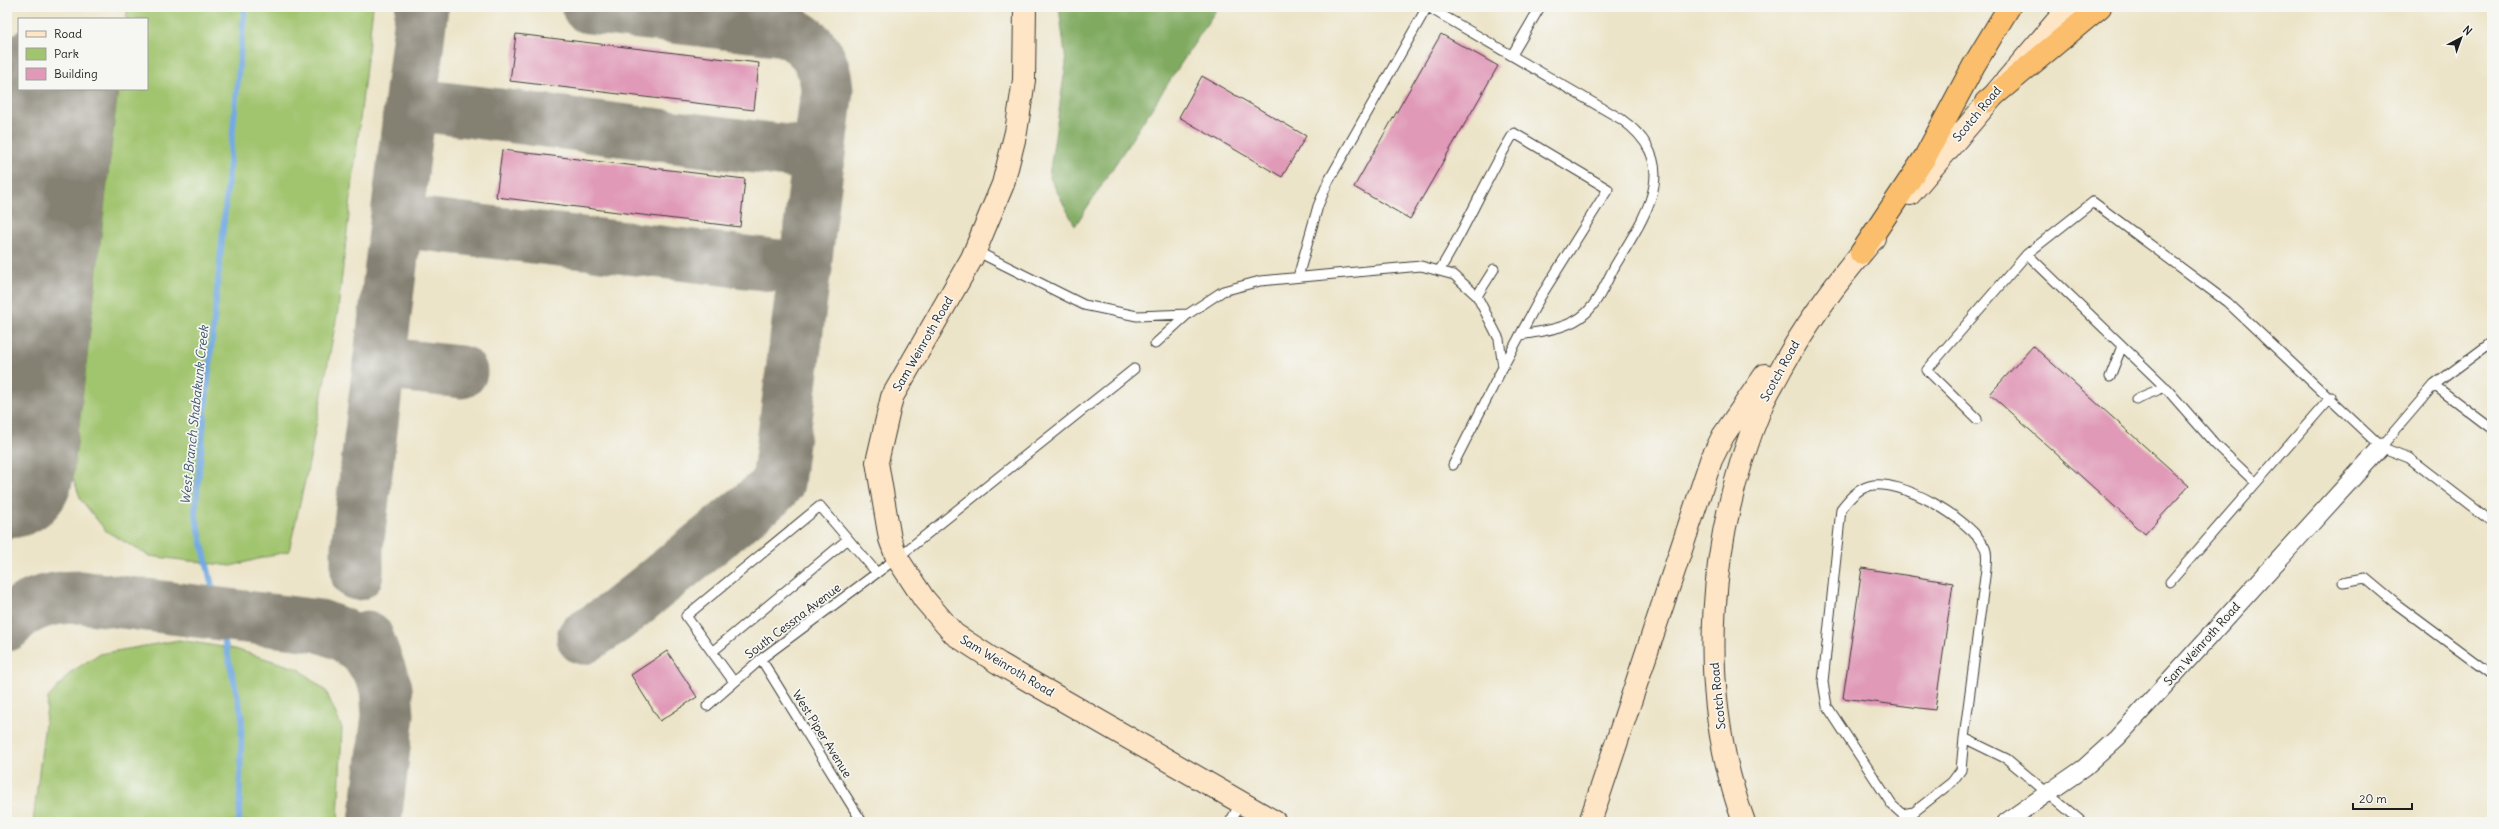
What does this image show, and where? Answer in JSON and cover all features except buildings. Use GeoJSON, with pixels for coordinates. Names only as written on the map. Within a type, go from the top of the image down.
{"type":"FeatureCollection","features":[{"type":"Feature","properties":{"kind":"highway"},"geometry":{"type":"LineString","coordinates":[[1860,253],[1925,157],[1974,65],[2009,7]]}},
{"type":"Feature","properties":{"kind":"highway"},"geometry":{"type":"LineString","coordinates":[[1986,102],[2100,7]]}},
{"type":"Feature","properties":{"kind":"main road","name":"Sam Weinroth Road"},"geometry":{"type":"LineString","coordinates":[[1025,7],[1024,80],[1016,132],[1003,184],[976,251],[892,397],[878,462],[890,539],[897,558],[924,599],[954,634],[1000,664],[1275,822]]}},
{"type":"Feature","properties":{"kind":"main road","name":"Scotch Road"},"geometry":{"type":"LineString","coordinates":[[1744,822],[1728,768],[1719,722],[1714,672],[1714,614],[1719,563],[1728,513],[1747,444],[1762,404],[1803,330],[1860,253],[1986,102],[2069,7]]}},
{"type":"Feature","properties":{"kind":"main road"},"geometry":{"type":"LineString","coordinates":[[1590,822],[1711,460],[1739,412],[1771,367],[1803,330]]}},
{"type":"Feature","properties":{"kind":"street","name":"Sam Weinroth Road"},"geometry":{"type":"LineString","coordinates":[[2006,822],[2084,768],[2117,738],[2381,447]]}},
{"type":"Feature","properties":{"kind":"lane"},"geometry":{"type":"LineString","coordinates":[[1298,277],[1318,206],[1328,182],[1427,7],[1512,55],[1630,125],[1644,140],[1651,151],[1656,172],[1653,197],[1586,313],[1558,328],[1520,335]]}},
{"type":"Feature","properties":{"kind":"lane"},"geometry":{"type":"LineString","coordinates":[[1512,55],[1540,7]]}},
{"type":"Feature","properties":{"kind":"lane"},"geometry":{"type":"LineString","coordinates":[[1439,271],[1456,245],[1492,168],[1514,133],[1608,189],[1541,296],[1453,465]]}},
{"type":"Feature","properties":{"kind":"lane"},"geometry":{"type":"LineString","coordinates":[[1977,419],[1927,370],[2027,254],[2093,202],[2228,302],[2331,397],[2381,447],[2409,458],[2492,522]]}},
{"type":"Feature","properties":{"kind":"lane"},"geometry":{"type":"LineString","coordinates":[[976,251],[1084,305],[1136,316],[1188,314]]}},
{"type":"Feature","properties":{"kind":"lane"},"geometry":{"type":"LineString","coordinates":[[2027,254],[2165,387],[2215,444],[2256,483]]}},
{"type":"Feature","properties":{"kind":"lane"},"geometry":{"type":"LineString","coordinates":[[1155,344],[1188,314],[1223,291],[1260,280],[1421,266],[1454,275],[1477,296],[1499,339],[1503,367]]}},
{"type":"Feature","properties":{"kind":"lane"},"geometry":{"type":"LineString","coordinates":[[1477,296],[1494,269]]}},
{"type":"Feature","properties":{"kind":"lane"},"geometry":{"type":"LineString","coordinates":[[2381,447],[2434,385],[2492,342]]}},
{"type":"Feature","properties":{"kind":"lane"},"geometry":{"type":"LineString","coordinates":[[2110,376],[2122,346]]}},
{"type":"Feature","properties":{"kind":"lane","name":"South Cessna Avenue"},"geometry":{"type":"LineString","coordinates":[[707,706],[761,659],[897,558],[1134,369]]}},
{"type":"Feature","properties":{"kind":"lane"},"geometry":{"type":"LineString","coordinates":[[2434,385],[2492,429]]}},
{"type":"Feature","properties":{"kind":"lane"},"geometry":{"type":"LineString","coordinates":[[2136,399],[2165,387]]}},
{"type":"Feature","properties":{"kind":"lane"},"geometry":{"type":"LineString","coordinates":[[2170,582],[2331,397]]}},
{"type":"Feature","properties":{"kind":"lane"},"geometry":{"type":"LineString","coordinates":[[1869,486],[1892,486],[1932,501],[1972,529],[1986,549],[1986,569],[1964,738],[1961,770],[1952,782],[1914,812],[1902,814],[1892,805],[1827,706],[1822,682],[1841,510],[1851,496],[1869,486]]}},
{"type":"Feature","properties":{"kind":"lane"},"geometry":{"type":"LineString","coordinates":[[734,682],[686,616],[820,506],[876,573]]}},
{"type":"Feature","properties":{"kind":"lane"},"geometry":{"type":"LineString","coordinates":[[712,652],[848,539]]}},
{"type":"Feature","properties":{"kind":"lane"},"geometry":{"type":"LineString","coordinates":[[2343,582],[2365,578],[2395,603],[2492,674]]}},
{"type":"Feature","properties":{"kind":"lane","name":"West Piper Avenue"},"geometry":{"type":"LineString","coordinates":[[761,659],[862,822]]}},
{"type":"Feature","properties":{"kind":"lane"},"geometry":{"type":"LineString","coordinates":[[1964,738],[2007,759],[2049,792],[2082,822]]}},
{"type":"Feature","properties":{"kind":"lane"},"geometry":{"type":"LineString","coordinates":[[1230,822],[1241,802]]}},
{"type":"Feature","properties":{"kind":"green space"},"geometry":{"type":"Polygon","coordinates":[[[128,7],[373,7],[338,310],[309,463],[289,551],[231,566],[149,556],[106,531],[81,500],[73,478],[118,90],[148,90],[148,18],[126,18],[128,7]]]}},
{"type":"Feature","properties":{"kind":"green space"},"geometry":{"type":"Polygon","coordinates":[[[1059,7],[1218,7],[1075,226],[1049,176],[1066,63],[1059,7]]]}},
{"type":"Feature","properties":{"kind":"green space"},"geometry":{"type":"Polygon","coordinates":[[[179,640],[235,649],[299,669],[326,691],[342,728],[338,822],[33,822],[48,698],[71,672],[99,654],[179,640]]]}},
{"type":"Feature","properties":{"kind":"waterway","name":"West Branch Shabakunk Creek"},"geometry":{"type":"LineString","coordinates":[[239,822],[242,716],[195,513],[245,7]]}},
{"type":"Feature","properties":{"kind":"taxiway"},"geometry":{"type":"LineString","coordinates":[[357,574],[357,548],[422,7]]}},
{"type":"Feature","properties":{"kind":"taxiway"},"geometry":{"type":"LineString","coordinates":[[583,638],[615,617],[770,492],[778,483],[827,90],[823,70],[815,53],[802,40],[784,30],[588,7]]}},
{"type":"Feature","properties":{"kind":"taxiway"},"geometry":{"type":"LineString","coordinates":[[411,104],[819,155]]}},
{"type":"Feature","properties":{"kind":"taxiway"},"geometry":{"type":"LineString","coordinates":[[396,221],[806,269]]}},
{"type":"Feature","properties":{"kind":"taxiway"},"geometry":{"type":"LineString","coordinates":[[379,363],[461,372]]}},
{"type":"Feature","properties":{"kind":"taxiway"},"geometry":{"type":"LineString","coordinates":[[7,625],[22,611],[40,602],[60,598],[80,597],[320,626],[344,635],[355,643],[366,652],[378,669]]}},
{"type":"Feature","properties":{"kind":"taxiway"},"geometry":{"type":"LineString","coordinates":[[367,637],[386,688],[388,715],[375,822]]}},
{"type":"Feature","properties":{"kind":"runway"},"geometry":{"type":"LineString","coordinates":[[7,472],[51,90]]}}]}
